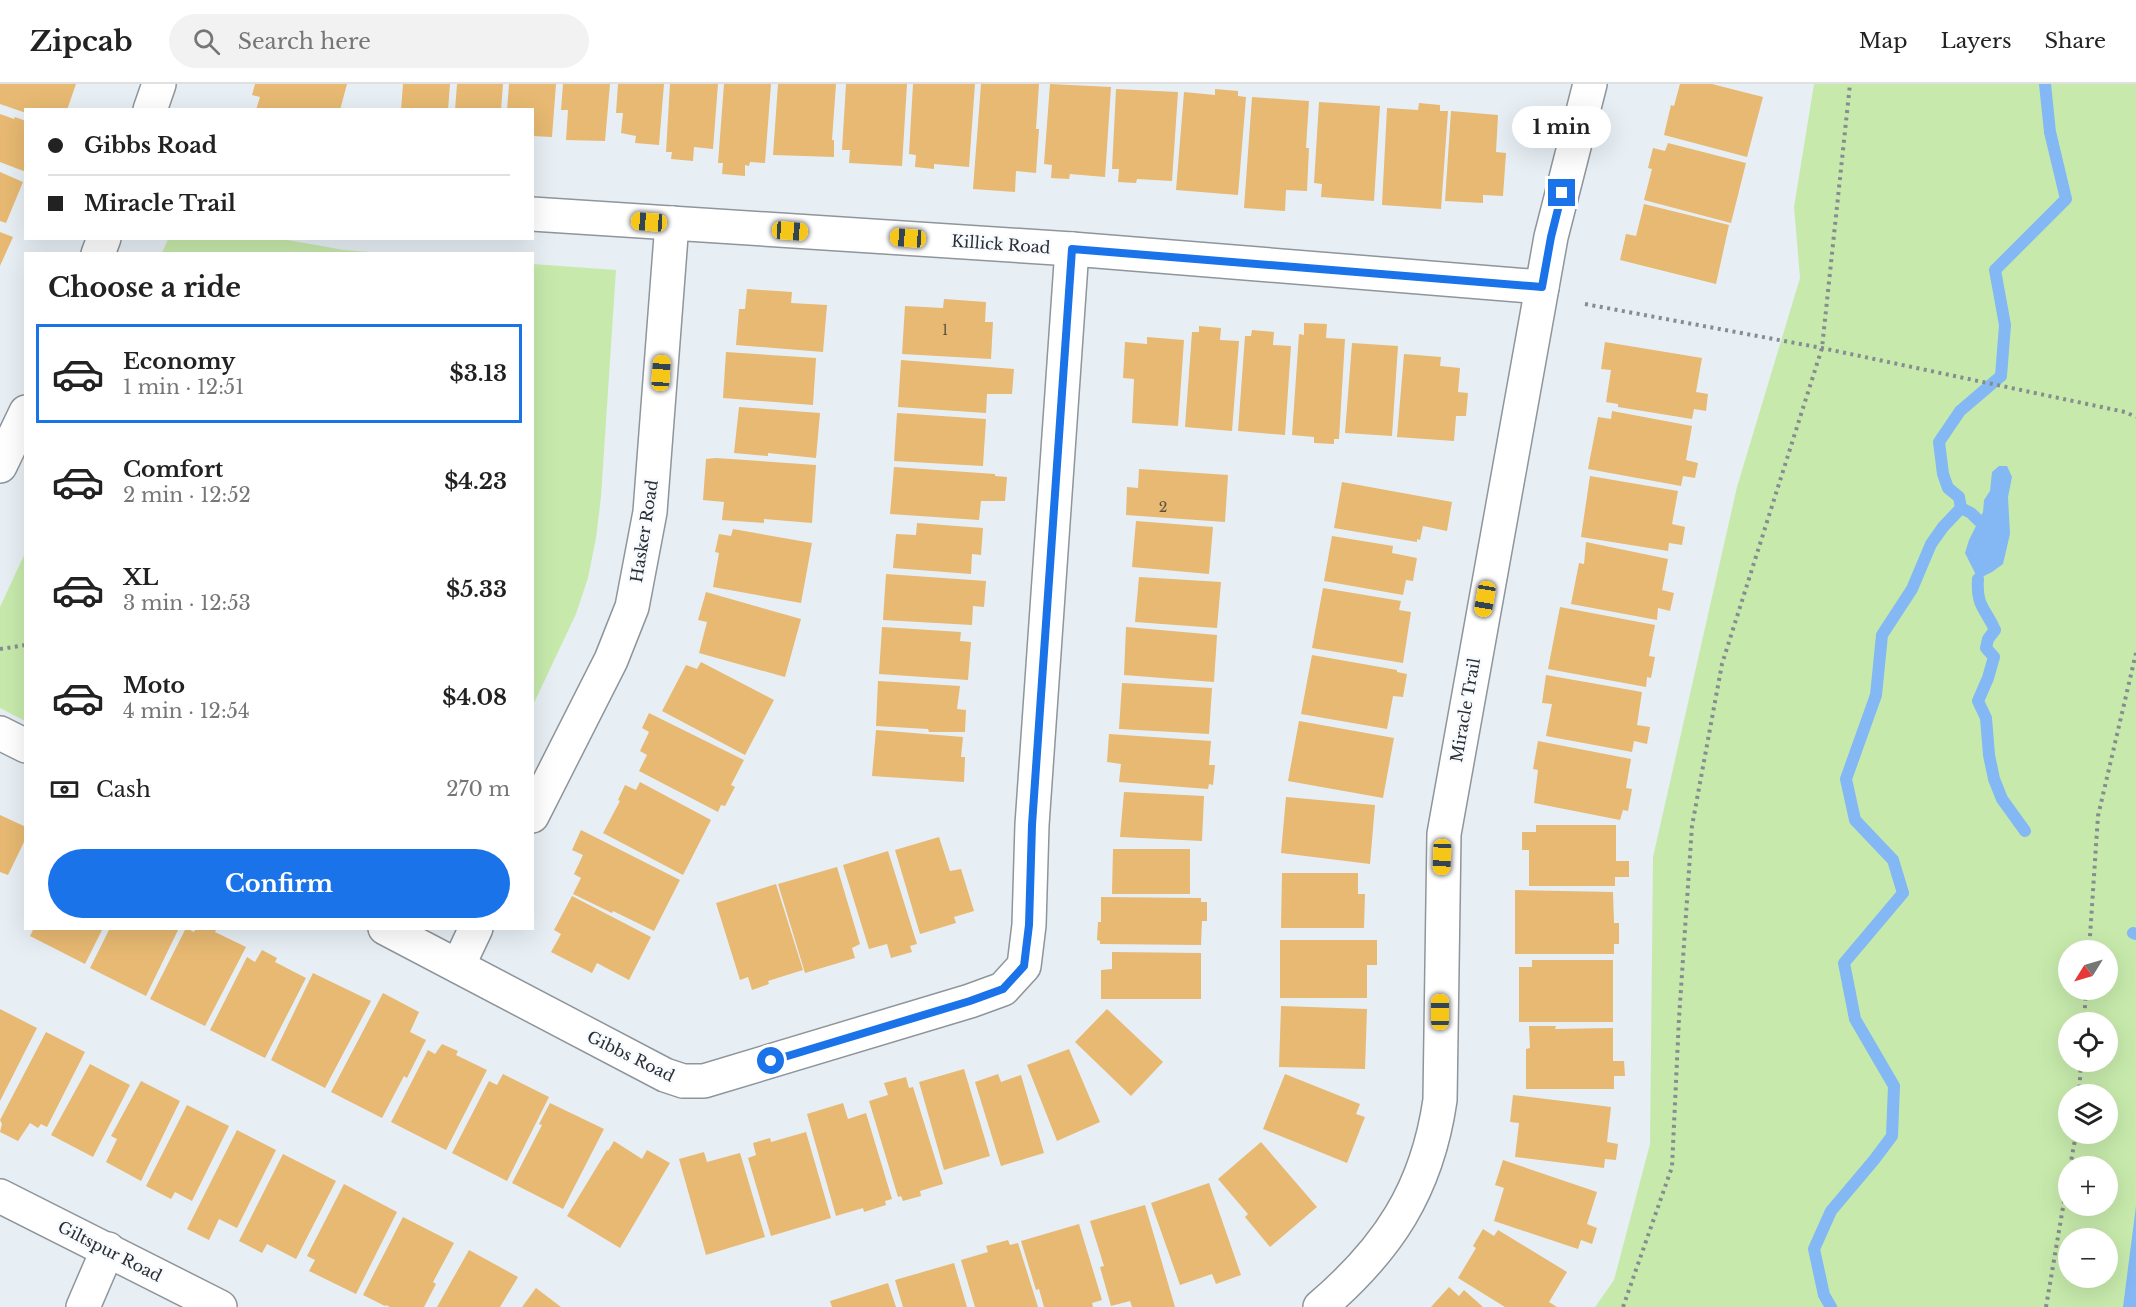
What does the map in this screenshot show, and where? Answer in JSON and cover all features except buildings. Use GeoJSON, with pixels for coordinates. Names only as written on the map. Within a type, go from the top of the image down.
{"type":"FeatureCollection","features":[{"type":"Feature","properties":{"kind":"street"},"geometry":{"type":"LineString","coordinates":[[151,108],[159,84]]}},
{"type":"Feature","properties":{"kind":"street","name":"Miracle Trail"},"geometry":{"type":"LineString","coordinates":[[1320,1307],[1362,1268],[1394,1227],[1410,1200],[1436,1127],[1440,1100],[1443,834],[1551,237],[1590,84]]}},
{"type":"Feature","properties":{"kind":"street","name":"Killick Road"},"geometry":{"type":"LineString","coordinates":[[534,214],[1072,249],[1542,287]]}},
{"type":"Feature","properties":{"kind":"street","name":"Hasker Road"},"geometry":{"type":"LineString","coordinates":[[534,812],[611,660],[632,607],[650,512],[672,223]]}},
{"type":"Feature","properties":{"kind":"street","name":"Gibbs Road"},"geometry":{"type":"LineString","coordinates":[[389,930],[665,1076],[683,1081],[704,1081],[1003,989],[1024,966],[1029,925],[1033,813],[1072,249]]}},
{"type":"Feature","properties":{"kind":"street"},"geometry":{"type":"LineString","coordinates":[[0,466],[24,416]]}},
{"type":"Feature","properties":{"kind":"street"},"geometry":{"type":"LineString","coordinates":[[0,733],[24,745]]}},
{"type":"Feature","properties":{"kind":"street"},"geometry":{"type":"LineString","coordinates":[[458,966],[475,930]]}},
{"type":"Feature","properties":{"kind":"street","name":"Giltspur Road"},"geometry":{"type":"LineString","coordinates":[[0,1196],[220,1307]]}},
{"type":"Feature","properties":{"kind":"street"},"geometry":{"type":"LineString","coordinates":[[83,1307],[108,1249]]}},
{"type":"Feature","properties":{"kind":"path"},"geometry":{"type":"LineString","coordinates":[[1623,1307],[1672,1167],[1678,1017],[1692,826],[1722,664],[1822,348],[1850,84]]}},
{"type":"Feature","properties":{"kind":"path"},"geometry":{"type":"LineString","coordinates":[[1585,304],[1822,348],[2125,412],[2136,417]]}},
{"type":"Feature","properties":{"kind":"path"},"geometry":{"type":"LineString","coordinates":[[0,650],[24,645]]}},
{"type":"Feature","properties":{"kind":"path"},"geometry":{"type":"LineString","coordinates":[[2090,940],[2098,816],[2136,653]]}},
{"type":"Feature","properties":{"kind":"path"},"geometry":{"type":"LineString","coordinates":[[2046,1307],[2062,1216]]}},
{"type":"Feature","properties":{"kind":"green space"},"geometry":{"type":"Polygon","coordinates":[[[1814,84],[2136,84],[2136,1307],[1595,1307],[1614,1280],[1650,1144],[1653,857],[1737,487],[1800,278],[1794,207],[1814,84]]]}},
{"type":"Feature","properties":{"kind":"green space"},"geometry":{"type":"Polygon","coordinates":[[[168,240],[288,240],[344,250],[371,252],[162,252],[168,240]]]}},
{"type":"Feature","properties":{"kind":"green space"},"geometry":{"type":"Polygon","coordinates":[[[534,264],[616,270],[601,497],[588,578],[576,614],[534,703],[534,264]]]}},
{"type":"Feature","properties":{"kind":"green space"},"geometry":{"type":"Polygon","coordinates":[[[24,555],[24,720],[0,708],[0,607],[24,555]]]}},
{"type":"Feature","properties":{"kind":"water"},"geometry":{"type":"Polygon","coordinates":[[[1999,466],[2007,466],[2012,477],[2008,497],[2010,534],[2003,564],[1978,579],[1965,553],[1983,512],[1984,500],[1990,491],[1992,472],[1999,466]]]}},
{"type":"Feature","properties":{"kind":"water"},"geometry":{"type":"Polygon","coordinates":[[[2136,1206],[2136,1307],[2123,1307],[2136,1206]]]}},
{"type":"Feature","properties":{"kind":"waterway"},"geometry":{"type":"LineString","coordinates":[[1831,1307],[1824,1295],[1814,1249],[1831,1211],[1892,1136],[1894,1086],[1855,1019],[1844,963],[1903,893],[1893,860],[1855,820],[1846,779],[1876,695],[1882,635],[1912,589],[1931,544],[1961,508],[1959,497],[1948,488],[1943,474],[1939,442],[1960,411],[2001,376],[2005,325],[1995,270],[2066,199],[2050,132],[2045,84]]}},
{"type":"Feature","properties":{"kind":"waterway"},"geometry":{"type":"LineString","coordinates":[[1961,508],[1971,513],[1979,521]]}},
{"type":"Feature","properties":{"kind":"waterway"},"geometry":{"type":"LineString","coordinates":[[1978,579],[1978,595],[1995,630],[1988,639],[1986,648],[1994,657],[1978,701],[1986,718],[1989,755],[1994,779],[2002,799],[2025,831]]}},
{"type":"Feature","properties":{"kind":"route"},"geometry":{"type":"LineString","coordinates":[[771,1061],[1003,989],[1024,966],[1029,925],[1032,825],[1072,249],[1542,287],[1562,193]]}}]}
